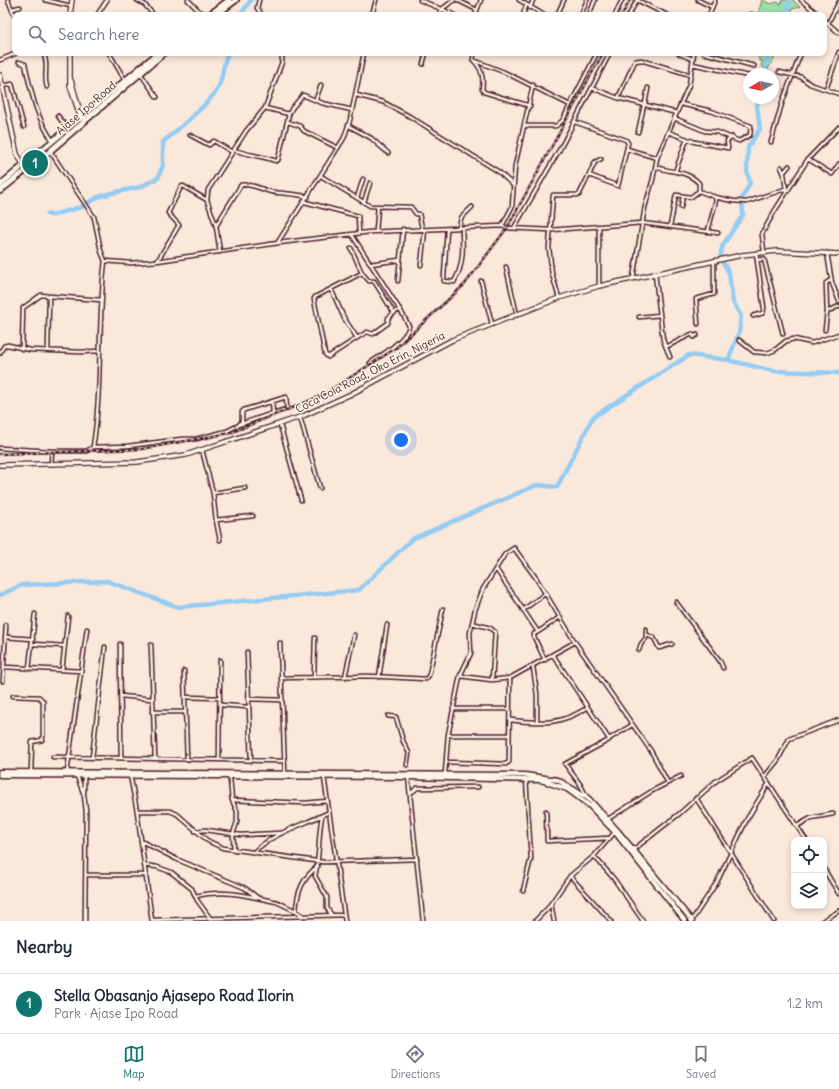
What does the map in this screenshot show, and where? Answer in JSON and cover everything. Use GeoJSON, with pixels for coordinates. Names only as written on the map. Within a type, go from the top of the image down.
{"type":"FeatureCollection","features":[{"type":"Feature","properties":{"kind":"highway"},"geometry":{"type":"LineString","coordinates":[[213,12],[229,0]]}},
{"type":"Feature","properties":{"kind":"highway"},"geometry":{"type":"LineString","coordinates":[[220,12],[236,0]]}},
{"type":"Feature","properties":{"kind":"highway","name":"Ajase Ipo Road"},"geometry":{"type":"LineString","coordinates":[[0,191],[155,56]]}},
{"type":"Feature","properties":{"kind":"highway","name":"Ajase Ipo Road"},"geometry":{"type":"LineString","coordinates":[[0,185],[49,149],[53,142],[68,129],[160,56]]}},
{"type":"Feature","properties":{"kind":"main road"},"geometry":{"type":"LineString","coordinates":[[0,772],[67,772],[84,774],[285,773],[526,779],[547,781],[567,788],[587,803],[615,832],[685,921]]}},
{"type":"Feature","properties":{"kind":"main road"},"geometry":{"type":"LineString","coordinates":[[0,775],[77,776],[84,774]]}},
{"type":"Feature","properties":{"kind":"main road"},"geometry":{"type":"LineString","coordinates":[[130,774],[324,776],[408,776],[445,774],[525,775],[558,780],[589,799],[692,921]]}},
{"type":"Feature","properties":{"kind":"street"},"geometry":{"type":"LineString","coordinates":[[8,0],[13,12]]}},
{"type":"Feature","properties":{"kind":"street"},"geometry":{"type":"LineString","coordinates":[[44,0],[71,6]]}},
{"type":"Feature","properties":{"kind":"street"},"geometry":{"type":"LineString","coordinates":[[70,12],[72,0]]}},
{"type":"Feature","properties":{"kind":"street"},"geometry":{"type":"LineString","coordinates":[[99,12],[108,0]]}},
{"type":"Feature","properties":{"kind":"street"},"geometry":{"type":"LineString","coordinates":[[137,0],[144,4],[151,12]]}},
{"type":"Feature","properties":{"kind":"street"},"geometry":{"type":"LineString","coordinates":[[188,0],[200,12]]}},
{"type":"Feature","properties":{"kind":"street"},"geometry":{"type":"LineString","coordinates":[[259,0],[257,8],[260,12]]}},
{"type":"Feature","properties":{"kind":"street"},"geometry":{"type":"LineString","coordinates":[[373,12],[376,0]]}},
{"type":"Feature","properties":{"kind":"street"},"geometry":{"type":"LineString","coordinates":[[420,0],[448,12]]}},
{"type":"Feature","properties":{"kind":"street"},"geometry":{"type":"LineString","coordinates":[[440,12],[442,9],[454,0]]}},
{"type":"Feature","properties":{"kind":"street"},"geometry":{"type":"LineString","coordinates":[[458,0],[477,10],[481,0]]}},
{"type":"Feature","properties":{"kind":"street"},"geometry":{"type":"LineString","coordinates":[[519,0],[538,12]]}},
{"type":"Feature","properties":{"kind":"street"},"geometry":{"type":"LineString","coordinates":[[525,12],[533,0]]}},
{"type":"Feature","properties":{"kind":"street"},"geometry":{"type":"LineString","coordinates":[[558,12],[564,0]]}},
{"type":"Feature","properties":{"kind":"street"},"geometry":{"type":"LineString","coordinates":[[582,12],[587,0]]}},
{"type":"Feature","properties":{"kind":"street"},"geometry":{"type":"LineString","coordinates":[[590,12],[595,0]]}},
{"type":"Feature","properties":{"kind":"street"},"geometry":{"type":"LineString","coordinates":[[616,12],[622,0]]}},
{"type":"Feature","properties":{"kind":"street"},"geometry":{"type":"LineString","coordinates":[[631,12],[637,0],[661,12]]}},
{"type":"Feature","properties":{"kind":"street"},"geometry":{"type":"LineString","coordinates":[[698,0],[712,7]]}},
{"type":"Feature","properties":{"kind":"street"},"geometry":{"type":"LineString","coordinates":[[710,12],[715,0]]}},
{"type":"Feature","properties":{"kind":"street"},"geometry":{"type":"LineString","coordinates":[[802,0],[816,12]]}},
{"type":"Feature","properties":{"kind":"street"},"geometry":{"type":"LineString","coordinates":[[839,2],[828,23],[839,33]]}},
{"type":"Feature","properties":{"kind":"street"},"geometry":{"type":"LineString","coordinates":[[12,9],[20,7]]}},
{"type":"Feature","properties":{"kind":"street"},"geometry":{"type":"LineString","coordinates":[[826,89],[839,52]]}},
{"type":"Feature","properties":{"kind":"street"},"geometry":{"type":"LineString","coordinates":[[0,60],[12,55]]}},
{"type":"Feature","properties":{"kind":"street"},"geometry":{"type":"LineString","coordinates":[[44,56],[46,62],[45,79],[47,87]]}},
{"type":"Feature","properties":{"kind":"street"},"geometry":{"type":"LineString","coordinates":[[70,56],[69,67],[74,93],[82,119]]}},
{"type":"Feature","properties":{"kind":"street"},"geometry":{"type":"LineString","coordinates":[[111,56],[126,81]]}},
{"type":"Feature","properties":{"kind":"street"},"geometry":{"type":"LineString","coordinates":[[220,252],[216,226],[207,200],[208,190],[246,131],[265,108],[281,65],[282,56]]}},
{"type":"Feature","properties":{"kind":"street"},"geometry":{"type":"LineString","coordinates":[[278,243],[338,148],[349,126],[363,56]]}},
{"type":"Feature","properties":{"kind":"street"},"geometry":{"type":"LineString","coordinates":[[423,64],[425,56]]}},
{"type":"Feature","properties":{"kind":"street"},"geometry":{"type":"LineString","coordinates":[[473,60],[474,56]]}},
{"type":"Feature","properties":{"kind":"street"},"geometry":{"type":"LineString","coordinates":[[525,126],[556,126],[563,120],[595,56]]}},
{"type":"Feature","properties":{"kind":"street"},"geometry":{"type":"LineString","coordinates":[[514,228],[574,122],[608,56]]}},
{"type":"Feature","properties":{"kind":"street"},"geometry":{"type":"LineString","coordinates":[[685,56],[692,59]]}},
{"type":"Feature","properties":{"kind":"street"},"geometry":{"type":"LineString","coordinates":[[633,278],[642,223],[657,158],[681,104],[691,75],[693,56]]}},
{"type":"Feature","properties":{"kind":"street"},"geometry":{"type":"LineString","coordinates":[[716,56],[754,66]]}},
{"type":"Feature","properties":{"kind":"street"},"geometry":{"type":"LineString","coordinates":[[771,142],[782,103],[800,56]]}},
{"type":"Feature","properties":{"kind":"street"},"geometry":{"type":"LineString","coordinates":[[473,60],[489,65],[570,104]]}},
{"type":"Feature","properties":{"kind":"street"},"geometry":{"type":"LineString","coordinates":[[473,60],[479,66],[484,80],[482,89],[484,92],[530,106]]}},
{"type":"Feature","properties":{"kind":"street"},"geometry":{"type":"LineString","coordinates":[[618,98],[635,61],[641,60],[691,75]]}},
{"type":"Feature","properties":{"kind":"street"},"geometry":{"type":"LineString","coordinates":[[19,62],[25,64],[27,82],[45,130],[53,142]]}},
{"type":"Feature","properties":{"kind":"street"},"geometry":{"type":"LineString","coordinates":[[692,64],[743,75]]}},
{"type":"Feature","properties":{"kind":"street"},"geometry":{"type":"LineString","coordinates":[[779,72],[793,75],[839,94]]}},
{"type":"Feature","properties":{"kind":"street"},"geometry":{"type":"LineString","coordinates":[[140,73],[157,97]]}},
{"type":"Feature","properties":{"kind":"street"},"geometry":{"type":"LineString","coordinates":[[0,75],[17,154],[24,166]]}},
{"type":"Feature","properties":{"kind":"street"},"geometry":{"type":"LineString","coordinates":[[3,86],[12,84],[24,127]]}},
{"type":"Feature","properties":{"kind":"street"},"geometry":{"type":"LineString","coordinates":[[316,100],[321,85]]}},
{"type":"Feature","properties":{"kind":"street"},"geometry":{"type":"LineString","coordinates":[[502,226],[512,207],[513,177],[530,106],[533,85]]}},
{"type":"Feature","properties":{"kind":"street"},"geometry":{"type":"LineString","coordinates":[[592,88],[618,98],[677,113]]}},
{"type":"Feature","properties":{"kind":"street"},"geometry":{"type":"LineString","coordinates":[[638,132],[648,88]]}},
{"type":"Feature","properties":{"kind":"street"},"geometry":{"type":"LineString","coordinates":[[190,134],[209,145],[214,141],[233,151],[260,155],[276,161],[289,114],[303,95],[322,103],[352,110]]}},
{"type":"Feature","properties":{"kind":"street"},"geometry":{"type":"LineString","coordinates":[[356,95],[383,102],[400,111],[499,172],[513,185]]}},
{"type":"Feature","properties":{"kind":"street"},"geometry":{"type":"LineString","coordinates":[[674,118],[705,131],[717,132],[732,138],[742,140],[750,135],[751,126],[711,111],[681,104]]}},
{"type":"Feature","properties":{"kind":"street"},"geometry":{"type":"LineString","coordinates":[[265,108],[289,114]]}},
{"type":"Feature","properties":{"kind":"street"},"geometry":{"type":"LineString","coordinates":[[58,116],[68,129]]}},
{"type":"Feature","properties":{"kind":"street"},"geometry":{"type":"LineString","coordinates":[[288,122],[300,126],[304,131],[338,148]]}},
{"type":"Feature","properties":{"kind":"street"},"geometry":{"type":"LineString","coordinates":[[574,122],[626,140],[628,143],[618,186],[590,175]]}},
{"type":"Feature","properties":{"kind":"street"},"geometry":{"type":"LineString","coordinates":[[349,126],[371,138],[388,153]]}},
{"type":"Feature","properties":{"kind":"street"},"geometry":{"type":"LineString","coordinates":[[764,252],[762,240],[765,227],[786,190],[808,159],[839,127]]}},
{"type":"Feature","properties":{"kind":"street"},"geometry":{"type":"LineString","coordinates":[[668,132],[687,139],[728,148],[727,141],[732,138]]}},
{"type":"Feature","properties":{"kind":"street"},"geometry":{"type":"LineString","coordinates":[[675,172],[687,139]]}},
{"type":"Feature","properties":{"kind":"street"},"geometry":{"type":"LineString","coordinates":[[49,149],[94,218],[101,251],[105,261],[99,351],[99,398],[94,447]]}},
{"type":"Feature","properties":{"kind":"street"},"geometry":{"type":"LineString","coordinates":[[627,149],[657,158]]}},
{"type":"Feature","properties":{"kind":"street"},"geometry":{"type":"LineString","coordinates":[[559,298],[551,265],[550,248],[553,195],[579,195],[595,162],[601,159]]}},
{"type":"Feature","properties":{"kind":"street"},"geometry":{"type":"LineString","coordinates":[[808,159],[832,174],[839,164]]}},
{"type":"Feature","properties":{"kind":"street"},"geometry":{"type":"LineString","coordinates":[[784,173],[789,166]]}},
{"type":"Feature","properties":{"kind":"street"},"geometry":{"type":"LineString","coordinates":[[656,167],[666,171],[693,177],[699,183],[699,191],[692,197],[677,195],[675,197],[670,226]]}},
{"type":"Feature","properties":{"kind":"street"},"geometry":{"type":"LineString","coordinates":[[781,167],[784,173],[786,190]]}},
{"type":"Feature","properties":{"kind":"street"},"geometry":{"type":"LineString","coordinates":[[321,176],[370,206],[411,207],[416,214],[420,214],[424,229],[421,265]]}},
{"type":"Feature","properties":{"kind":"street"},"geometry":{"type":"LineString","coordinates":[[508,179],[513,177]]}},
{"type":"Feature","properties":{"kind":"street"},"geometry":{"type":"LineString","coordinates":[[357,198],[363,178]]}},
{"type":"Feature","properties":{"kind":"street"},"geometry":{"type":"LineString","coordinates":[[364,202],[370,183]]}},
{"type":"Feature","properties":{"kind":"street"},"geometry":{"type":"LineString","coordinates":[[216,226],[241,184],[246,184],[272,192],[300,194],[308,197]]}},
{"type":"Feature","properties":{"kind":"street"},"geometry":{"type":"LineString","coordinates":[[158,261],[179,225],[168,213],[182,187],[188,188],[207,200]]}},
{"type":"Feature","properties":{"kind":"street"},"geometry":{"type":"LineString","coordinates":[[699,191],[715,197],[747,202],[786,190]]}},
{"type":"Feature","properties":{"kind":"street"},"geometry":{"type":"LineString","coordinates":[[681,207],[683,196]]}},
{"type":"Feature","properties":{"kind":"street"},"geometry":{"type":"LineString","coordinates":[[708,231],[716,200],[715,197]]}},
{"type":"Feature","properties":{"kind":"street"},"geometry":{"type":"LineString","coordinates":[[305,202],[358,216],[359,233]]}},
{"type":"Feature","properties":{"kind":"street"},"geometry":{"type":"LineString","coordinates":[[376,232],[378,206]]}},
{"type":"Feature","properties":{"kind":"street"},"geometry":{"type":"LineString","coordinates":[[447,229],[444,281],[454,282],[460,270],[463,252],[460,228],[461,218],[472,207]]}},
{"type":"Feature","properties":{"kind":"street"},"geometry":{"type":"LineString","coordinates":[[105,261],[131,263],[158,261],[278,243],[403,229],[447,229],[502,226],[551,230],[642,223],[718,233]]}},
{"type":"Feature","properties":{"kind":"street"},"geometry":{"type":"LineString","coordinates":[[599,227],[600,286]]}},
{"type":"Feature","properties":{"kind":"street"},"geometry":{"type":"LineString","coordinates":[[398,281],[403,229]]}},
{"type":"Feature","properties":{"kind":"street"},"geometry":{"type":"LineString","coordinates":[[352,234],[408,324],[408,331],[389,351],[370,363]]}},
{"type":"Feature","properties":{"kind":"street"},"geometry":{"type":"LineString","coordinates":[[351,248],[362,273],[369,281],[374,281],[394,313]]}},
{"type":"Feature","properties":{"kind":"street"},"geometry":{"type":"LineString","coordinates":[[753,316],[763,313],[764,308],[756,253]]}},
{"type":"Feature","properties":{"kind":"street","name":"Coca Cola Road, Oko Erin, Nigeria"},"geometry":{"type":"LineString","coordinates":[[0,465],[152,461],[202,450],[300,417],[351,394],[452,340],[559,298],[633,278],[756,253],[839,254]]}},
{"type":"Feature","properties":{"kind":"street"},"geometry":{"type":"LineString","coordinates":[[827,253],[832,280],[839,301]]}},
{"type":"Feature","properties":{"kind":"street"},"geometry":{"type":"LineString","coordinates":[[757,260],[764,259],[783,334]]}},
{"type":"Feature","properties":{"kind":"street"},"geometry":{"type":"LineString","coordinates":[[370,264],[400,260]]}},
{"type":"Feature","properties":{"kind":"street"},"geometry":{"type":"LineString","coordinates":[[698,324],[696,299],[714,294],[716,261]]}},
{"type":"Feature","properties":{"kind":"street"},"geometry":{"type":"LineString","coordinates":[[506,267],[517,315]]}},
{"type":"Feature","properties":{"kind":"street"},"geometry":{"type":"LineString","coordinates":[[362,273],[315,297],[313,301],[326,356],[330,356],[367,332],[373,334],[388,323],[388,318],[400,309]]}},
{"type":"Feature","properties":{"kind":"street"},"geometry":{"type":"LineString","coordinates":[[655,274],[660,315],[666,347],[670,357]]}},
{"type":"Feature","properties":{"kind":"street"},"geometry":{"type":"LineString","coordinates":[[825,330],[827,312],[826,284],[832,280]]}},
{"type":"Feature","properties":{"kind":"street"},"geometry":{"type":"LineString","coordinates":[[481,281],[492,324]]}},
{"type":"Feature","properties":{"kind":"street"},"geometry":{"type":"LineString","coordinates":[[332,289],[344,318],[357,338]]}},
{"type":"Feature","properties":{"kind":"street"},"geometry":{"type":"LineString","coordinates":[[22,349],[23,308],[41,295],[102,300]]}},
{"type":"Feature","properties":{"kind":"street"},"geometry":{"type":"LineString","coordinates":[[48,350],[49,296]]}},
{"type":"Feature","properties":{"kind":"street"},"geometry":{"type":"LineString","coordinates":[[827,312],[839,306]]}},
{"type":"Feature","properties":{"kind":"street"},"geometry":{"type":"LineString","coordinates":[[639,317],[660,315]]}},
{"type":"Feature","properties":{"kind":"street"},"geometry":{"type":"LineString","coordinates":[[666,347],[692,334],[697,336]]}},
{"type":"Feature","properties":{"kind":"street"},"geometry":{"type":"LineString","coordinates":[[739,340],[754,352],[767,353],[775,350],[786,341],[794,339],[812,343],[839,334]]}},
{"type":"Feature","properties":{"kind":"street"},"geometry":{"type":"LineString","coordinates":[[0,352],[4,346],[8,345],[22,349],[81,352],[99,351]]}},
{"type":"Feature","properties":{"kind":"street"},"geometry":{"type":"LineString","coordinates":[[0,448],[52,451],[87,450],[94,447],[134,446],[182,439],[196,439],[227,431],[272,413],[283,411],[288,406],[286,398],[243,411],[242,421],[239,425]]}},
{"type":"Feature","properties":{"kind":"street"},"geometry":{"type":"LineString","coordinates":[[272,401],[272,413]]}},
{"type":"Feature","properties":{"kind":"street"},"geometry":{"type":"LineString","coordinates":[[300,417],[320,488]]}},
{"type":"Feature","properties":{"kind":"street"},"geometry":{"type":"LineString","coordinates":[[280,424],[300,500]]}},
{"type":"Feature","properties":{"kind":"street"},"geometry":{"type":"LineString","coordinates":[[202,450],[213,493],[220,540]]}},
{"type":"Feature","properties":{"kind":"street"},"geometry":{"type":"LineString","coordinates":[[51,464],[52,451]]}},
{"type":"Feature","properties":{"kind":"street"},"geometry":{"type":"LineString","coordinates":[[213,493],[246,488]]}},
{"type":"Feature","properties":{"kind":"street"},"geometry":{"type":"LineString","coordinates":[[216,520],[253,516]]}},
{"type":"Feature","properties":{"kind":"street"},"geometry":{"type":"LineString","coordinates":[[445,774],[448,735],[453,709],[460,676],[471,653],[470,633],[480,595],[505,554],[514,548],[546,593],[575,642],[651,751],[668,783]]}},
{"type":"Feature","properties":{"kind":"street"},"geometry":{"type":"LineString","coordinates":[[496,569],[538,632]]}},
{"type":"Feature","properties":{"kind":"street"},"geometry":{"type":"LineString","coordinates":[[522,610],[546,593]]}},
{"type":"Feature","properties":{"kind":"street"},"geometry":{"type":"LineString","coordinates":[[676,602],[720,661],[723,668]]}},
{"type":"Feature","properties":{"kind":"street"},"geometry":{"type":"LineString","coordinates":[[281,678],[428,678],[443,609]]}},
{"type":"Feature","properties":{"kind":"street"},"geometry":{"type":"LineString","coordinates":[[29,669],[33,644],[35,614]]}},
{"type":"Feature","properties":{"kind":"street"},"geometry":{"type":"LineString","coordinates":[[62,670],[68,616]]}},
{"type":"Feature","properties":{"kind":"street"},"geometry":{"type":"LineString","coordinates":[[545,660],[534,634],[560,617]]}},
{"type":"Feature","properties":{"kind":"street"},"geometry":{"type":"LineString","coordinates":[[472,623],[490,628],[495,632],[492,680]]}},
{"type":"Feature","properties":{"kind":"street"},"geometry":{"type":"LineString","coordinates":[[3,680],[6,625]]}},
{"type":"Feature","properties":{"kind":"street"},"geometry":{"type":"LineString","coordinates":[[379,677],[387,625]]}},
{"type":"Feature","properties":{"kind":"street"},"geometry":{"type":"LineString","coordinates":[[67,772],[87,629]]}},
{"type":"Feature","properties":{"kind":"street"},"geometry":{"type":"LineString","coordinates":[[639,650],[646,635],[646,629]]}},
{"type":"Feature","properties":{"kind":"street"},"geometry":{"type":"LineString","coordinates":[[345,677],[354,635]]}},
{"type":"Feature","properties":{"kind":"street"},"geometry":{"type":"LineString","coordinates":[[646,635],[654,638],[659,648],[672,644]]}},
{"type":"Feature","properties":{"kind":"street"},"geometry":{"type":"LineString","coordinates":[[5,637],[33,639]]}},
{"type":"Feature","properties":{"kind":"street"},"geometry":{"type":"LineString","coordinates":[[314,677],[315,638]]}},
{"type":"Feature","properties":{"kind":"street"},"geometry":{"type":"LineString","coordinates":[[460,676],[492,680],[510,678],[533,667],[575,642]]}},
{"type":"Feature","properties":{"kind":"street"},"geometry":{"type":"LineString","coordinates":[[33,644],[64,646]]}},
{"type":"Feature","properties":{"kind":"street"},"geometry":{"type":"LineString","coordinates":[[120,644],[121,758]]}},
{"type":"Feature","properties":{"kind":"street"},"geometry":{"type":"LineString","coordinates":[[280,644],[285,773]]}},
{"type":"Feature","properties":{"kind":"street"},"geometry":{"type":"LineString","coordinates":[[151,645],[152,712],[155,759]]}},
{"type":"Feature","properties":{"kind":"street"},"geometry":{"type":"LineString","coordinates":[[92,758],[105,647]]}},
{"type":"Feature","properties":{"kind":"street"},"geometry":{"type":"LineString","coordinates":[[247,652],[251,761]]}},
{"type":"Feature","properties":{"kind":"street"},"geometry":{"type":"LineString","coordinates":[[553,655],[609,740]]}},
{"type":"Feature","properties":{"kind":"street"},"geometry":{"type":"LineString","coordinates":[[219,760],[221,705],[220,660]]}},
{"type":"Feature","properties":{"kind":"street"},"geometry":{"type":"LineString","coordinates":[[4,666],[29,669],[81,671]]}},
{"type":"Feature","properties":{"kind":"street"},"geometry":{"type":"LineString","coordinates":[[533,667],[537,722]]}},
{"type":"Feature","properties":{"kind":"street"},"geometry":{"type":"LineString","coordinates":[[184,670],[187,759]]}},
{"type":"Feature","properties":{"kind":"street"},"geometry":{"type":"LineString","coordinates":[[446,762],[508,763],[510,735],[510,678]]}},
{"type":"Feature","properties":{"kind":"street"},"geometry":{"type":"LineString","coordinates":[[13,696],[40,697],[43,701],[43,736],[42,740],[32,742],[31,772]]}},
{"type":"Feature","properties":{"kind":"street"},"geometry":{"type":"LineString","coordinates":[[121,696],[152,699]]}},
{"type":"Feature","properties":{"kind":"street"},"geometry":{"type":"LineString","coordinates":[[185,697],[220,698]]}},
{"type":"Feature","properties":{"kind":"street"},"geometry":{"type":"LineString","coordinates":[[248,699],[282,700]]}},
{"type":"Feature","properties":{"kind":"street"},"geometry":{"type":"LineString","coordinates":[[221,705],[248,707]]}},
{"type":"Feature","properties":{"kind":"street"},"geometry":{"type":"LineString","coordinates":[[510,720],[555,722],[570,718],[587,708]]}},
{"type":"Feature","properties":{"kind":"street"},"geometry":{"type":"LineString","coordinates":[[453,709],[509,709]]}},
{"type":"Feature","properties":{"kind":"street"},"geometry":{"type":"LineString","coordinates":[[152,712],[185,712]]}},
{"type":"Feature","properties":{"kind":"street"},"geometry":{"type":"LineString","coordinates":[[388,716],[396,717],[398,721],[408,753],[407,765]]}},
{"type":"Feature","properties":{"kind":"street"},"geometry":{"type":"LineString","coordinates":[[765,776],[778,760],[789,739],[839,720]]}},
{"type":"Feature","properties":{"kind":"street"},"geometry":{"type":"LineString","coordinates":[[589,799],[580,784],[564,764],[609,740],[632,725]]}},
{"type":"Feature","properties":{"kind":"street"},"geometry":{"type":"LineString","coordinates":[[448,735],[510,735]]}},
{"type":"Feature","properties":{"kind":"street"},"geometry":{"type":"LineString","coordinates":[[53,757],[284,761]]}},
{"type":"Feature","properties":{"kind":"street"},"geometry":{"type":"LineString","coordinates":[[633,850],[730,770],[750,758],[754,759],[804,837]]}},
{"type":"Feature","properties":{"kind":"street"},"geometry":{"type":"LineString","coordinates":[[84,774],[87,875],[85,921]]}},
{"type":"Feature","properties":{"kind":"street"},"geometry":{"type":"LineString","coordinates":[[130,774],[137,811],[152,920],[344,915]]}},
{"type":"Feature","properties":{"kind":"street"},"geometry":{"type":"LineString","coordinates":[[77,776],[84,795]]}},
{"type":"Feature","properties":{"kind":"street"},"geometry":{"type":"LineString","coordinates":[[324,776],[345,921]]}},
{"type":"Feature","properties":{"kind":"street"},"geometry":{"type":"LineString","coordinates":[[408,776],[422,921]]}},
{"type":"Feature","properties":{"kind":"street"},"geometry":{"type":"LineString","coordinates":[[607,819],[652,790],[681,776]]}},
{"type":"Feature","properties":{"kind":"street"},"geometry":{"type":"LineString","coordinates":[[230,779],[232,800],[237,817],[233,834],[234,850]]}},
{"type":"Feature","properties":{"kind":"street"},"geometry":{"type":"LineString","coordinates":[[523,891],[531,854],[526,779]]}},
{"type":"Feature","properties":{"kind":"street"},"geometry":{"type":"LineString","coordinates":[[692,921],[717,882],[747,819],[769,783]]}},
{"type":"Feature","properties":{"kind":"street"},"geometry":{"type":"LineString","coordinates":[[410,794],[417,788],[478,787]]}},
{"type":"Feature","properties":{"kind":"street"},"geometry":{"type":"LineString","coordinates":[[696,798],[774,921]]}},
{"type":"Feature","properties":{"kind":"street"},"geometry":{"type":"LineString","coordinates":[[232,800],[305,803],[327,801]]}},
{"type":"Feature","properties":{"kind":"street"},"geometry":{"type":"LineString","coordinates":[[137,811],[170,811],[177,814],[195,831],[216,846],[234,850],[319,861],[417,859]]}},
{"type":"Feature","properties":{"kind":"street"},"geometry":{"type":"LineString","coordinates":[[546,811],[547,841],[610,838]]}},
{"type":"Feature","properties":{"kind":"street"},"geometry":{"type":"LineString","coordinates":[[254,852],[262,844],[282,833],[329,812]]}},
{"type":"Feature","properties":{"kind":"street"},"geometry":{"type":"LineString","coordinates":[[797,826],[811,818],[833,814]]}},
{"type":"Feature","properties":{"kind":"street"},"geometry":{"type":"LineString","coordinates":[[322,816],[319,828],[319,861],[315,876],[327,897],[327,908],[332,915]]}},
{"type":"Feature","properties":{"kind":"street"},"geometry":{"type":"LineString","coordinates":[[195,831],[233,834],[282,833]]}},
{"type":"Feature","properties":{"kind":"street"},"geometry":{"type":"LineString","coordinates":[[535,921],[570,876],[594,856],[615,832]]}},
{"type":"Feature","properties":{"kind":"street"},"geometry":{"type":"LineString","coordinates":[[141,841],[176,859],[245,888],[258,898]]}},
{"type":"Feature","properties":{"kind":"street"},"geometry":{"type":"LineString","coordinates":[[594,856],[614,879],[642,921]]}},
{"type":"Feature","properties":{"kind":"street"},"geometry":{"type":"LineString","coordinates":[[144,865],[158,867],[171,872],[192,889],[210,918]]}},
{"type":"Feature","properties":{"kind":"street"},"geometry":{"type":"LineString","coordinates":[[296,911],[306,875],[318,866]]}},
{"type":"Feature","properties":{"kind":"street"},"geometry":{"type":"LineString","coordinates":[[826,873],[839,894]]}},
{"type":"Feature","properties":{"kind":"street"},"geometry":{"type":"LineString","coordinates":[[87,875],[146,875]]}},
{"type":"Feature","properties":{"kind":"street"},"geometry":{"type":"LineString","coordinates":[[570,876],[610,920]]}},
{"type":"Feature","properties":{"kind":"street"},"geometry":{"type":"LineString","coordinates":[[195,896],[209,893],[229,892],[277,902],[302,915]]}},
{"type":"Feature","properties":{"kind":"street"},"geometry":{"type":"LineString","coordinates":[[550,903],[554,921]]}},
{"type":"Feature","properties":{"kind":"street"},"geometry":{"type":"LineString","coordinates":[[822,921],[839,910]]}},
{"type":"Feature","properties":{"kind":"green space"},"geometry":{"type":"Polygon","coordinates":[[[762,0],[771,4],[776,2],[781,4],[782,0],[793,0],[800,7],[792,9],[791,12],[759,12],[762,0]]]}},
{"type":"Feature","properties":{"kind":"green space"},"geometry":{"type":"Polygon","coordinates":[[[758,56],[775,56],[769,68],[764,68],[761,65],[763,61],[760,61],[758,56]]]}},
{"type":"Feature","properties":{"kind":"waterway"},"geometry":{"type":"LineString","coordinates":[[242,12],[251,0]]}},
{"type":"Feature","properties":{"kind":"waterway"},"geometry":{"type":"LineString","coordinates":[[786,12],[790,0]]}},
{"type":"Feature","properties":{"kind":"waterway"},"geometry":{"type":"LineString","coordinates":[[47,214],[52,215],[81,207],[98,197],[140,187],[158,178],[163,165],[163,142],[194,115],[216,92],[227,56]]}},
{"type":"Feature","properties":{"kind":"waterway"},"geometry":{"type":"LineString","coordinates":[[766,68],[768,56]]}},
{"type":"Feature","properties":{"kind":"waterway"},"geometry":{"type":"LineString","coordinates":[[728,360],[739,333],[741,316],[733,302],[729,273],[721,259],[721,252],[723,245],[743,215],[742,198],[750,183],[747,171],[748,147],[760,129],[758,104]]}},
{"type":"Feature","properties":{"kind":"waterway"},"geometry":{"type":"LineString","coordinates":[[0,595],[22,585],[107,581],[178,607],[359,590],[412,539],[537,485],[557,487],[593,417],[689,355],[728,360],[773,371],[839,373]]}},
{"type":"Feature","properties":{"kind":"railway"},"geometry":{"type":"LineString","coordinates":[[624,12],[630,0]]}},
{"type":"Feature","properties":{"kind":"railway"},"geometry":{"type":"LineString","coordinates":[[0,454],[142,449],[230,433],[321,396],[396,348],[465,284],[507,228],[601,56]]}},
{"type":"Feature","properties":{"kind":"place","name":"Stella Obasanjo Ajasepo Road Ilorin"},"geometry":{"type":"Point","coordinates":[35,163]}}]}
